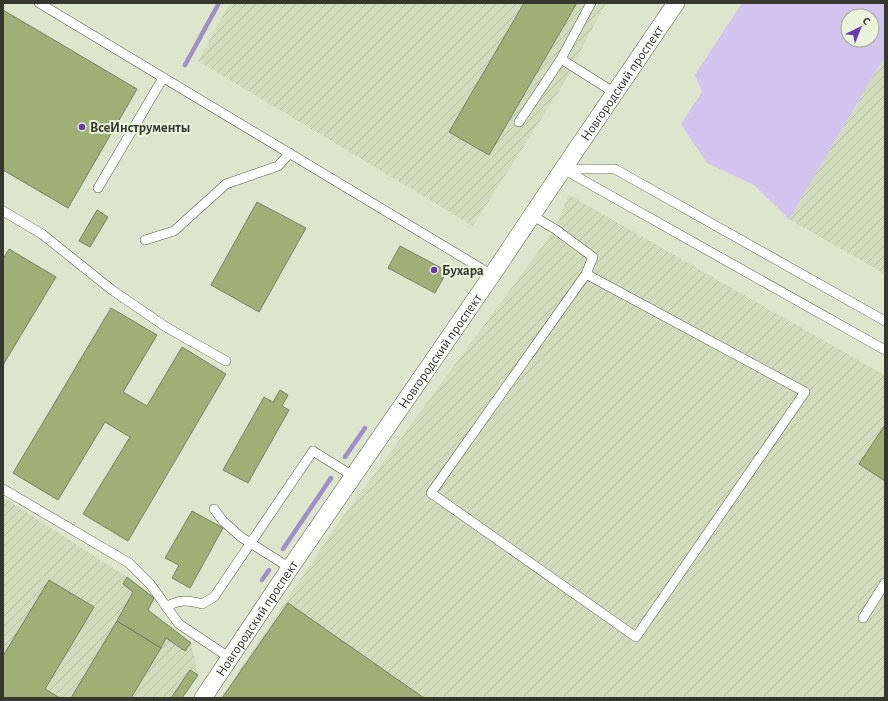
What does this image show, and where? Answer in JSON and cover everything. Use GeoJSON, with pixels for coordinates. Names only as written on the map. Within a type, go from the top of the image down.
{"type":"FeatureCollection","features":[{"type":"Feature","properties":{"kind":"street","name":"Новгородский проспект"},"geometry":{"type":"LineString","coordinates":[[203,698],[290,568],[533,216],[563,169],[676,3]]}},
{"type":"Feature","properties":{"kind":"lane"},"geometry":{"type":"LineString","coordinates":[[39,3],[492,275]]}},
{"type":"Feature","properties":{"kind":"lane"},"geometry":{"type":"LineString","coordinates":[[519,122],[561,59],[591,3]]}},
{"type":"Feature","properties":{"kind":"lane"},"geometry":{"type":"LineString","coordinates":[[561,59],[615,93]]}},
{"type":"Feature","properties":{"kind":"lane"},"geometry":{"type":"LineString","coordinates":[[98,188],[164,78]]}},
{"type":"Feature","properties":{"kind":"lane"},"geometry":{"type":"LineString","coordinates":[[145,240],[174,231],[226,184],[278,166],[290,153]]}},
{"type":"Feature","properties":{"kind":"lane"},"geometry":{"type":"LineString","coordinates":[[563,169],[615,169],[885,321]]}},
{"type":"Feature","properties":{"kind":"lane"},"geometry":{"type":"LineString","coordinates":[[563,169],[885,350]]}},
{"type":"Feature","properties":{"kind":"lane"},"geometry":{"type":"LineString","coordinates":[[3,211],[42,234],[112,290],[166,327],[226,361]]}},
{"type":"Feature","properties":{"kind":"lane"},"geometry":{"type":"LineString","coordinates":[[533,216],[555,229],[594,257],[586,274],[431,493],[636,637],[805,392],[586,274]]}},
{"type":"Feature","properties":{"kind":"lane"},"geometry":{"type":"LineString","coordinates":[[166,607],[174,602],[187,600],[202,604],[214,597],[313,451],[353,476]]}},
{"type":"Feature","properties":{"kind":"lane"},"geometry":{"type":"LineString","coordinates":[[3,489],[129,563],[150,584],[179,624],[230,658]]}},
{"type":"Feature","properties":{"kind":"lane"},"geometry":{"type":"LineString","coordinates":[[214,508],[223,521],[241,537],[290,568]]}},
{"type":"Feature","properties":{"kind":"lane"},"geometry":{"type":"LineString","coordinates":[[863,618],[885,582]]}},
{"type":"Feature","properties":{"kind":"shaded area"},"geometry":{"type":"Polygon","coordinates":[[[230,3],[606,3],[567,78],[473,226],[198,61],[230,3]]]}},
{"type":"Feature","properties":{"kind":"shaded area"},"geometry":{"type":"Polygon","coordinates":[[[742,3],[885,3],[885,56],[789,219],[754,185],[707,163],[681,124],[702,92],[695,75],[742,3]]]}},
{"type":"Feature","properties":{"kind":"shaded area"},"geometry":{"type":"Polygon","coordinates":[[[885,56],[885,274],[789,219],[885,56]]]}},
{"type":"Feature","properties":{"kind":"shaded area"},"geometry":{"type":"Polygon","coordinates":[[[569,195],[884,375],[885,373],[885,698],[221,698],[339,522],[555,229],[569,195]]]}},
{"type":"Feature","properties":{"kind":"shaded area"},"geometry":{"type":"Polygon","coordinates":[[[3,497],[127,577],[154,598],[148,610],[191,643],[198,675],[182,698],[3,698],[3,497]]]}},
{"type":"Feature","properties":{"kind":"building"},"geometry":{"type":"Polygon","coordinates":[[[524,3],[577,3],[489,155],[449,132],[524,3]]]}},
{"type":"Feature","properties":{"kind":"building"},"geometry":{"type":"Polygon","coordinates":[[[3,10],[137,89],[68,208],[3,170],[3,10]]]}},
{"type":"Feature","properties":{"kind":"building"},"geometry":{"type":"Polygon","coordinates":[[[257,202],[306,228],[259,312],[211,285],[257,202]]]}},
{"type":"Feature","properties":{"kind":"building"},"geometry":{"type":"Polygon","coordinates":[[[97,210],[108,217],[90,247],[79,241],[97,210]]]}},
{"type":"Feature","properties":{"kind":"building"},"geometry":{"type":"Polygon","coordinates":[[[400,246],[447,271],[435,293],[388,268],[400,246]]]}},
{"type":"Feature","properties":{"kind":"building"},"geometry":{"type":"Polygon","coordinates":[[[9,249],[56,277],[3,365],[3,259],[9,249]]]}},
{"type":"Feature","properties":{"kind":"building"},"geometry":{"type":"Polygon","coordinates":[[[111,308],[157,335],[123,392],[147,406],[182,347],[226,374],[128,541],[83,514],[130,437],[105,422],[58,500],[13,473],[111,308]]]}},
{"type":"Feature","properties":{"kind":"building"},"geometry":{"type":"Polygon","coordinates":[[[280,390],[288,395],[282,406],[289,410],[248,483],[223,470],[264,397],[273,402],[280,390]]]}},
{"type":"Feature","properties":{"kind":"building"},"geometry":{"type":"Polygon","coordinates":[[[885,425],[885,481],[859,464],[885,425]]]}},
{"type":"Feature","properties":{"kind":"building"},"geometry":{"type":"Polygon","coordinates":[[[192,511],[223,528],[190,588],[172,578],[179,565],[165,558],[192,511]]]}},
{"type":"Feature","properties":{"kind":"building"},"geometry":{"type":"Polygon","coordinates":[[[127,577],[154,598],[148,610],[191,643],[185,651],[166,638],[161,648],[117,621],[133,592],[123,584],[127,577]]]}},
{"type":"Feature","properties":{"kind":"building"},"geometry":{"type":"Polygon","coordinates":[[[49,580],[94,607],[45,689],[60,698],[3,698],[3,656],[49,580]]]}},
{"type":"Feature","properties":{"kind":"building"},"geometry":{"type":"Polygon","coordinates":[[[288,603],[424,698],[222,698],[288,603]]]}},
{"type":"Feature","properties":{"kind":"building"},"geometry":{"type":"Polygon","coordinates":[[[117,621],[161,648],[131,698],[71,698],[117,621]]]}},
{"type":"Feature","properties":{"kind":"building"},"geometry":{"type":"Polygon","coordinates":[[[190,670],[198,675],[182,698],[171,698],[190,670]]]}},
{"type":"Feature","properties":{"kind":"waterway"},"geometry":{"type":"LineString","coordinates":[[185,65],[219,3]]}},
{"type":"Feature","properties":{"kind":"waterway"},"geometry":{"type":"LineString","coordinates":[[345,457],[365,428]]}},
{"type":"Feature","properties":{"kind":"waterway"},"geometry":{"type":"LineString","coordinates":[[283,549],[331,478]]}},
{"type":"Feature","properties":{"kind":"waterway"},"geometry":{"type":"LineString","coordinates":[[262,580],[269,570]]}},
{"type":"Feature","properties":{"kind":"place","name":"ВсеИнструменты"},"geometry":{"type":"Point","coordinates":[82,127]}},
{"type":"Feature","properties":{"kind":"place","name":"Бухара"},"geometry":{"type":"Point","coordinates":[434,270]}}]}
